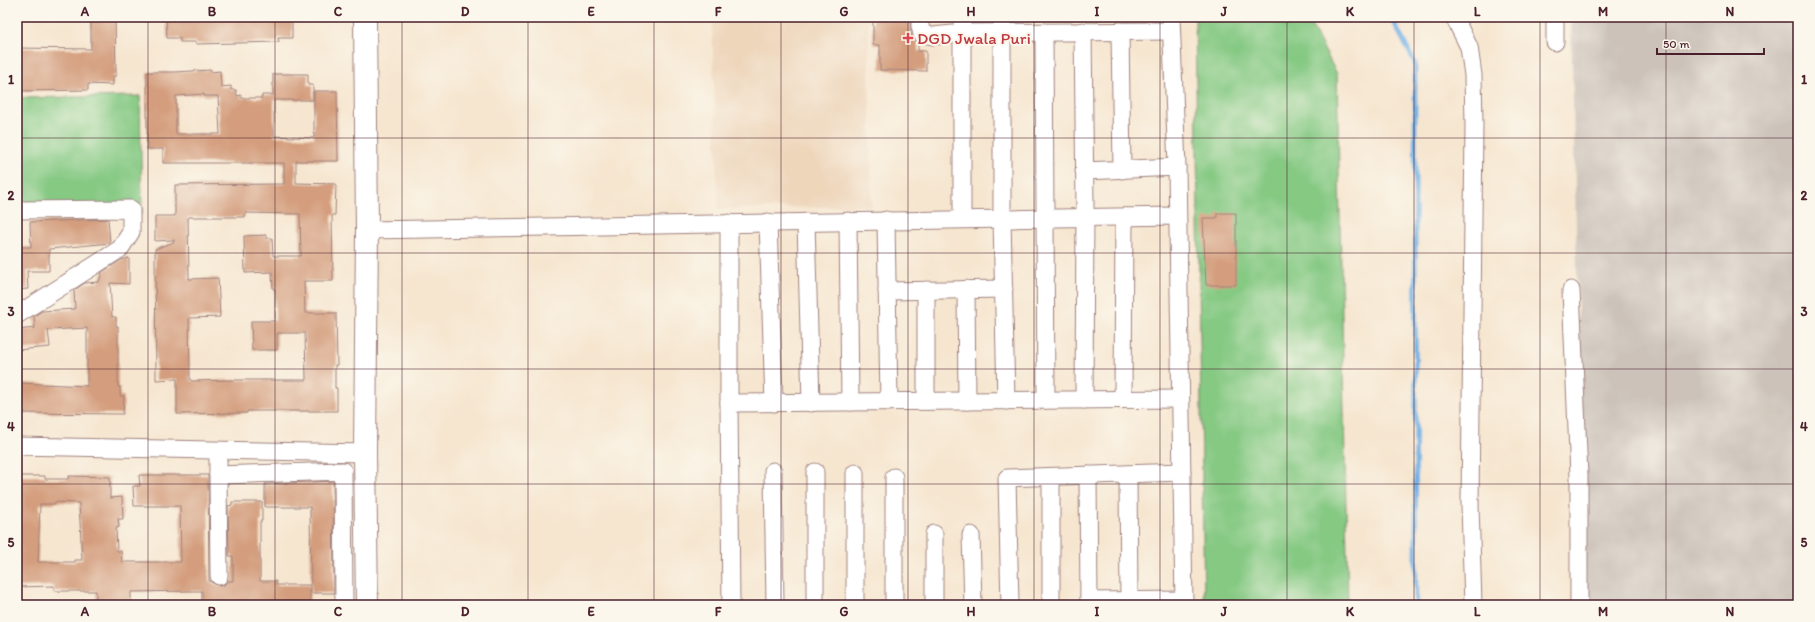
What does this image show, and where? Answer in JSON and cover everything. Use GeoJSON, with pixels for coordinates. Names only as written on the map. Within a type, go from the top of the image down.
{"type":"FeatureCollection","features":[{"type":"Feature","properties":{"kind":"street"},"geometry":{"type":"LineString","coordinates":[[365,17],[367,230],[365,453],[367,605]]}},
{"type":"Feature","properties":{"kind":"street"},"geometry":{"type":"LineString","coordinates":[[920,17],[922,34],[934,36],[962,25],[1003,25],[1044,32],[1120,31],[1171,24],[1177,167],[1184,602],[1129,601],[1089,603],[1088,475]]}},
{"type":"Feature","properties":{"kind":"street"},"geometry":{"type":"LineString","coordinates":[[1454,17],[1469,47],[1473,75],[1474,124],[1470,505],[1473,605]]}},
{"type":"Feature","properties":{"kind":"street"},"geometry":{"type":"LineString","coordinates":[[1555,17],[1555,42]]}},
{"type":"Feature","properties":{"kind":"street"},"geometry":{"type":"LineString","coordinates":[[962,25],[962,219]]}},
{"type":"Feature","properties":{"kind":"street"},"geometry":{"type":"LineString","coordinates":[[1003,25],[1002,219],[1006,401]]}},
{"type":"Feature","properties":{"kind":"street"},"geometry":{"type":"LineString","coordinates":[[1083,31],[1084,400]]}},
{"type":"Feature","properties":{"kind":"street"},"geometry":{"type":"LineString","coordinates":[[1120,31],[1122,170]]}},
{"type":"Feature","properties":{"kind":"street"},"geometry":{"type":"LineString","coordinates":[[1044,32],[1046,400]]}},
{"type":"Feature","properties":{"kind":"street"},"geometry":{"type":"LineString","coordinates":[[1084,171],[1177,167]]}},
{"type":"Feature","properties":{"kind":"street"},"geometry":{"type":"LineString","coordinates":[[17,210],[130,210],[131,232],[120,249],[17,314]]}},
{"type":"Feature","properties":{"kind":"street"},"geometry":{"type":"LineString","coordinates":[[367,230],[1178,216]]}},
{"type":"Feature","properties":{"kind":"street"},"geometry":{"type":"LineString","coordinates":[[1123,400],[1124,217]]}},
{"type":"Feature","properties":{"kind":"street"},"geometry":{"type":"LineString","coordinates":[[886,220],[889,402]]}},
{"type":"Feature","properties":{"kind":"street"},"geometry":{"type":"LineString","coordinates":[[848,221],[850,402]]}},
{"type":"Feature","properties":{"kind":"street"},"geometry":{"type":"LineString","coordinates":[[768,222],[774,403]]}},
{"type":"Feature","properties":{"kind":"street"},"geometry":{"type":"LineString","coordinates":[[806,222],[811,403]]}},
{"type":"Feature","properties":{"kind":"street"},"geometry":{"type":"LineString","coordinates":[[729,223],[731,605]]}},
{"type":"Feature","properties":{"kind":"street"},"geometry":{"type":"LineString","coordinates":[[887,291],[1004,288]]}},
{"type":"Feature","properties":{"kind":"street"},"geometry":{"type":"LineString","coordinates":[[966,289],[966,401]]}},
{"type":"Feature","properties":{"kind":"street"},"geometry":{"type":"LineString","coordinates":[[926,290],[926,401]]}},
{"type":"Feature","properties":{"kind":"street"},"geometry":{"type":"LineString","coordinates":[[1571,290],[1579,476],[1579,605]]}},
{"type":"Feature","properties":{"kind":"street"},"geometry":{"type":"LineString","coordinates":[[729,403],[1180,399]]}},
{"type":"Feature","properties":{"kind":"street"},"geometry":{"type":"LineString","coordinates":[[17,446],[365,453]]}},
{"type":"Feature","properties":{"kind":"street"},"geometry":{"type":"LineString","coordinates":[[218,451],[219,576]]}},
{"type":"Feature","properties":{"kind":"street"},"geometry":{"type":"LineString","coordinates":[[218,475],[343,471],[344,605]]}},
{"type":"Feature","properties":{"kind":"street"},"geometry":{"type":"LineString","coordinates":[[773,471],[775,605]]}},
{"type":"Feature","properties":{"kind":"street"},"geometry":{"type":"LineString","coordinates":[[815,472],[815,605]]}},
{"type":"Feature","properties":{"kind":"street"},"geometry":{"type":"LineString","coordinates":[[1010,605],[1007,478],[1182,472]]}},
{"type":"Feature","properties":{"kind":"street"},"geometry":{"type":"LineString","coordinates":[[855,474],[855,605]]}},
{"type":"Feature","properties":{"kind":"street"},"geometry":{"type":"LineString","coordinates":[[1128,474],[1129,601]]}},
{"type":"Feature","properties":{"kind":"street"},"geometry":{"type":"LineString","coordinates":[[894,477],[894,605]]}},
{"type":"Feature","properties":{"kind":"street"},"geometry":{"type":"LineString","coordinates":[[1051,477],[1051,605]]}},
{"type":"Feature","properties":{"kind":"street"},"geometry":{"type":"LineString","coordinates":[[934,534],[934,605]]}},
{"type":"Feature","properties":{"kind":"street"},"geometry":{"type":"LineString","coordinates":[[971,535],[973,605]]}},
{"type":"Feature","properties":{"kind":"shaded area"},"geometry":{"type":"Polygon","coordinates":[[[712,17],[868,17],[872,206],[718,209],[712,17]]]}},
{"type":"Feature","properties":{"kind":"shaded area"},"geometry":{"type":"Polygon","coordinates":[[[1571,17],[1798,17],[1798,605],[1585,605],[1571,17]]]}},
{"type":"Feature","properties":{"kind":"green space"},"geometry":{"type":"Polygon","coordinates":[[[1195,17],[1307,17],[1337,74],[1348,605],[1204,605],[1195,17]]]}},
{"type":"Feature","properties":{"kind":"green space"},"geometry":{"type":"Polygon","coordinates":[[[140,96],[142,214],[17,214],[17,98],[140,96]]]}},
{"type":"Feature","properties":{"kind":"building"},"geometry":{"type":"Polygon","coordinates":[[[91,17],[115,17],[116,76],[113,76],[113,85],[88,84],[88,90],[17,91],[17,48],[91,49],[91,17]]]}},
{"type":"Feature","properties":{"kind":"building"},"geometry":{"type":"Polygon","coordinates":[[[166,17],[292,17],[292,38],[278,38],[279,42],[196,44],[196,42],[180,42],[180,38],[167,38],[166,17]]]}},
{"type":"Feature","properties":{"kind":"building"},"geometry":{"type":"Polygon","coordinates":[[[873,17],[910,17],[912,37],[918,43],[918,51],[926,51],[926,71],[880,70],[880,45],[873,45],[873,17]]]}},
{"type":"Feature","properties":{"kind":"building"},"geometry":{"type":"Polygon","coordinates":[[[220,71],[221,87],[231,86],[231,90],[236,90],[237,96],[241,95],[241,98],[262,98],[262,95],[273,95],[273,74],[308,74],[308,85],[313,85],[313,100],[274,100],[274,136],[314,138],[314,91],[337,91],[338,161],[296,161],[296,183],[336,184],[335,215],[332,215],[333,281],[304,281],[305,313],[336,313],[337,365],[335,365],[335,388],[337,388],[337,411],[247,411],[247,413],[177,414],[177,379],[156,380],[155,249],[174,242],[174,240],[155,241],[155,216],[175,216],[175,185],[284,184],[284,163],[163,163],[163,149],[147,149],[147,72],[220,71]],[[204,94],[176,96],[176,134],[220,134],[218,96],[204,96],[204,94]],[[245,213],[245,217],[188,217],[189,279],[218,278],[220,317],[189,318],[190,380],[306,380],[305,333],[277,333],[277,350],[252,350],[251,321],[275,321],[275,289],[273,289],[272,272],[245,273],[244,236],[266,235],[266,238],[272,238],[273,256],[301,256],[300,214],[245,213]]]}},
{"type":"Feature","properties":{"kind":"building"},"geometry":{"type":"Polygon","coordinates":[[[1217,213],[1236,213],[1236,285],[1206,285],[1203,218],[1217,218],[1217,213]]]}},
{"type":"Feature","properties":{"kind":"building"},"geometry":{"type":"Polygon","coordinates":[[[108,219],[110,243],[49,249],[49,271],[27,271],[28,289],[17,290],[17,247],[31,247],[30,222],[108,219]]]}},
{"type":"Feature","properties":{"kind":"building"},"geometry":{"type":"Polygon","coordinates":[[[129,258],[129,284],[110,283],[112,317],[116,317],[116,326],[118,326],[118,387],[120,387],[120,396],[124,396],[123,414],[17,413],[19,383],[87,386],[87,328],[48,330],[50,347],[17,350],[17,330],[35,328],[34,316],[42,311],[75,309],[74,290],[85,283],[99,282],[102,272],[121,260],[129,258]]]}},
{"type":"Feature","properties":{"kind":"building"},"geometry":{"type":"Polygon","coordinates":[[[139,475],[208,475],[209,581],[219,586],[224,585],[227,581],[233,581],[233,556],[229,556],[228,506],[232,505],[232,502],[262,502],[262,521],[260,521],[260,581],[276,581],[276,585],[310,585],[310,605],[202,605],[202,591],[189,591],[131,592],[131,605],[96,605],[96,591],[54,591],[54,586],[17,587],[17,476],[45,476],[45,479],[68,479],[69,476],[110,477],[110,498],[122,497],[123,519],[118,519],[119,527],[116,528],[117,551],[121,551],[122,562],[181,562],[180,506],[134,506],[133,486],[140,486],[139,475]],[[55,502],[55,504],[40,504],[38,562],[75,562],[75,560],[82,560],[79,503],[55,502]]]}},
{"type":"Feature","properties":{"kind":"building"},"geometry":{"type":"Polygon","coordinates":[[[333,481],[334,593],[311,593],[310,507],[265,507],[265,484],[333,481]]]}},
{"type":"Feature","properties":{"kind":"waterway"},"geometry":{"type":"LineString","coordinates":[[1391,17],[1415,63],[1416,605]]}},
{"type":"Feature","properties":{"kind":"place","name":"DGD Jwala Puri"},"geometry":{"type":"Point","coordinates":[908,38]}}]}
